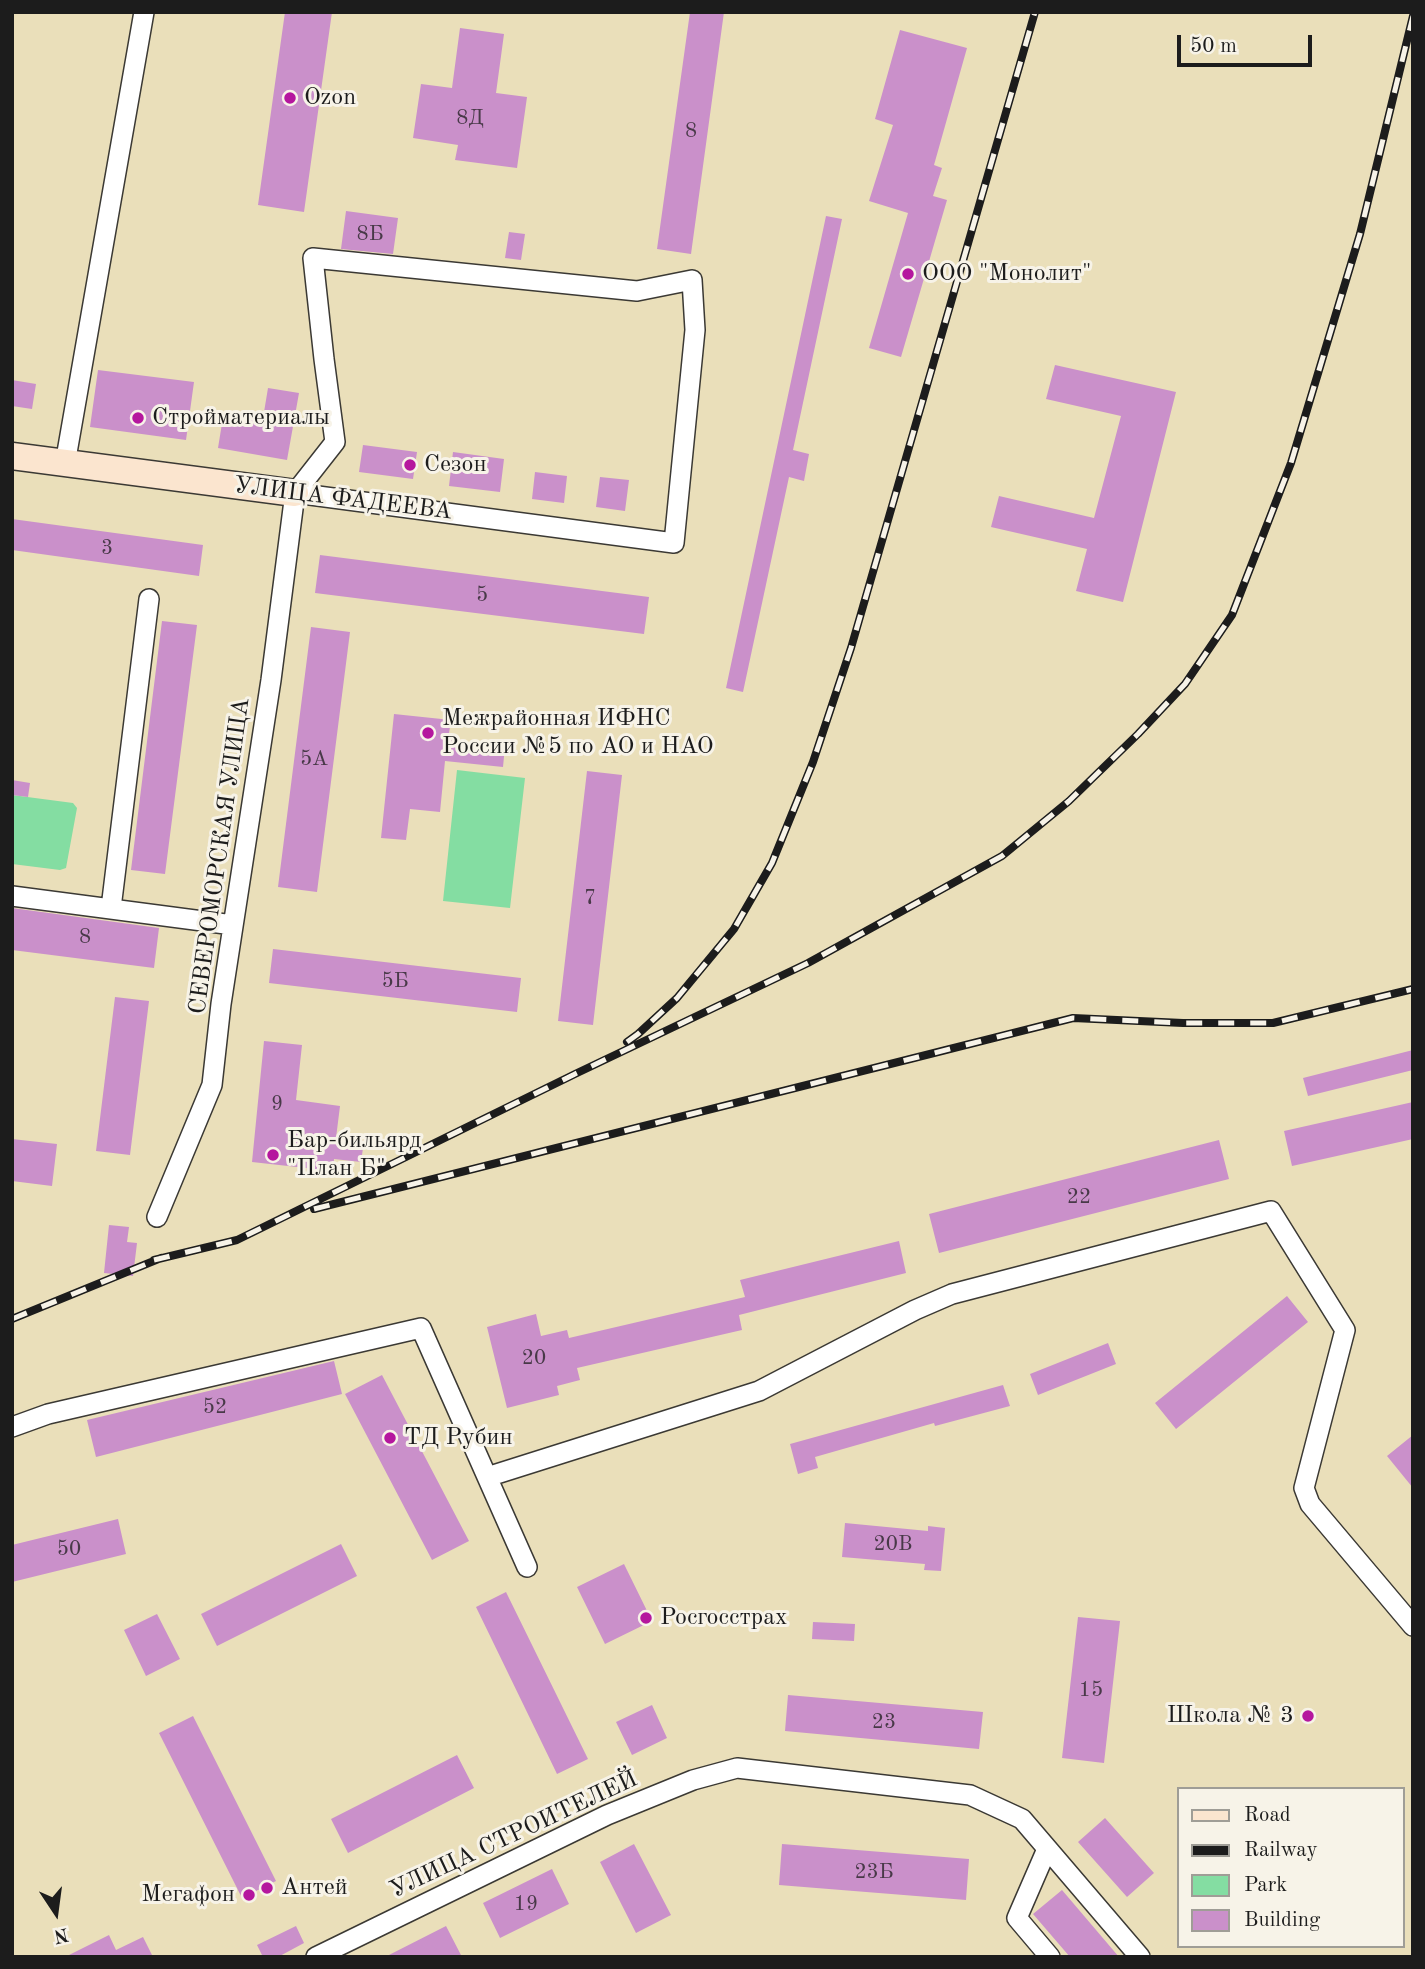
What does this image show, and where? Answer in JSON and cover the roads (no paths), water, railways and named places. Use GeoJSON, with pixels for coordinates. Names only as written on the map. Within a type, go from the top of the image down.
{"type":"FeatureCollection","features":[{"type":"Feature","properties":{"kind":"street"},"geometry":{"type":"LineString","coordinates":[[65,464],[144,12]]}},
{"type":"Feature","properties":{"kind":"street","name":"УЛИЦА ФАДЕЕВА"},"geometry":{"type":"LineString","coordinates":[[12,456],[674,543],[695,330],[692,280],[637,291],[313,258],[335,442],[295,493]]}},
{"type":"Feature","properties":{"kind":"street","name":"СЕВЕРОМОРСКАЯ УЛИЦА"},"geometry":{"type":"LineString","coordinates":[[157,1217],[212,1085],[233,925],[273,667],[295,493]]}},
{"type":"Feature","properties":{"kind":"street"},"geometry":{"type":"LineString","coordinates":[[111,908],[149,600]]}},
{"type":"Feature","properties":{"kind":"street"},"geometry":{"type":"LineString","coordinates":[[12,896],[233,925]]}},
{"type":"Feature","properties":{"kind":"street"},"geometry":{"type":"LineString","coordinates":[[487,1477],[759,1391],[915,1310],[952,1294],[1271,1211],[1345,1329],[1304,1489],[1310,1504],[1413,1626]]}},
{"type":"Feature","properties":{"kind":"street"},"geometry":{"type":"LineString","coordinates":[[12,1427],[48,1414],[421,1328],[527,1567]]}},
{"type":"Feature","properties":{"kind":"street","name":"УЛИЦА СТРОИТЕЛЕЙ"},"geometry":{"type":"LineString","coordinates":[[316,1957],[607,1815],[693,1780],[737,1768],[970,1795],[1022,1819],[1047,1849]]}},
{"type":"Feature","properties":{"kind":"street"},"geometry":{"type":"LineString","coordinates":[[1050,1957],[1017,1918],[1047,1849],[1140,1957]]}},
{"type":"Feature","properties":{"kind":"railway"},"geometry":{"type":"LineString","coordinates":[[627,1042],[677,998],[734,929],[772,863],[813,762],[851,648],[1035,12]]}},
{"type":"Feature","properties":{"kind":"railway"},"geometry":{"type":"LineString","coordinates":[[154,1260],[237,1240],[808,963],[1002,856],[1069,801],[1138,734],[1185,684],[1232,615],[1291,463],[1360,234],[1413,16]]}},
{"type":"Feature","properties":{"kind":"railway"},"geometry":{"type":"LineString","coordinates":[[314,1209],[1073,1018],[1183,1023],[1273,1023],[1413,989]]}},
{"type":"Feature","properties":{"kind":"railway"},"geometry":{"type":"LineString","coordinates":[[12,1319],[161,1258]]}},
{"type":"Feature","properties":{"kind":"place","name":"Ozon"},"geometry":{"type":"Point","coordinates":[290,98]}},
{"type":"Feature","properties":{"kind":"place","name":"ООО \"Монолит\""},"geometry":{"type":"Point","coordinates":[908,274]}},
{"type":"Feature","properties":{"kind":"place","name":"Стройматериалы"},"geometry":{"type":"Point","coordinates":[138,418]}},
{"type":"Feature","properties":{"kind":"place","name":"Сезон"},"geometry":{"type":"Point","coordinates":[410,465]}},
{"type":"Feature","properties":{"kind":"place","name":"Межрайонная ИФНС России №5 по АО и НАО"},"geometry":{"type":"Point","coordinates":[428,733]}},
{"type":"Feature","properties":{"kind":"place","name":"Бар-бильярд \"План Б\""},"geometry":{"type":"Point","coordinates":[273,1155]}},
{"type":"Feature","properties":{"kind":"place","name":"ТД Рубин"},"geometry":{"type":"Point","coordinates":[390,1438]}},
{"type":"Feature","properties":{"kind":"place","name":"Росгосстрах"},"geometry":{"type":"Point","coordinates":[646,1618]}},
{"type":"Feature","properties":{"kind":"place","name":"Школа № 3"},"geometry":{"type":"Point","coordinates":[1308,1716]}},
{"type":"Feature","properties":{"kind":"place","name":"Антей"},"geometry":{"type":"Point","coordinates":[267,1888]}},
{"type":"Feature","properties":{"kind":"place","name":"Мегафон"},"geometry":{"type":"Point","coordinates":[249,1895]}}]}
